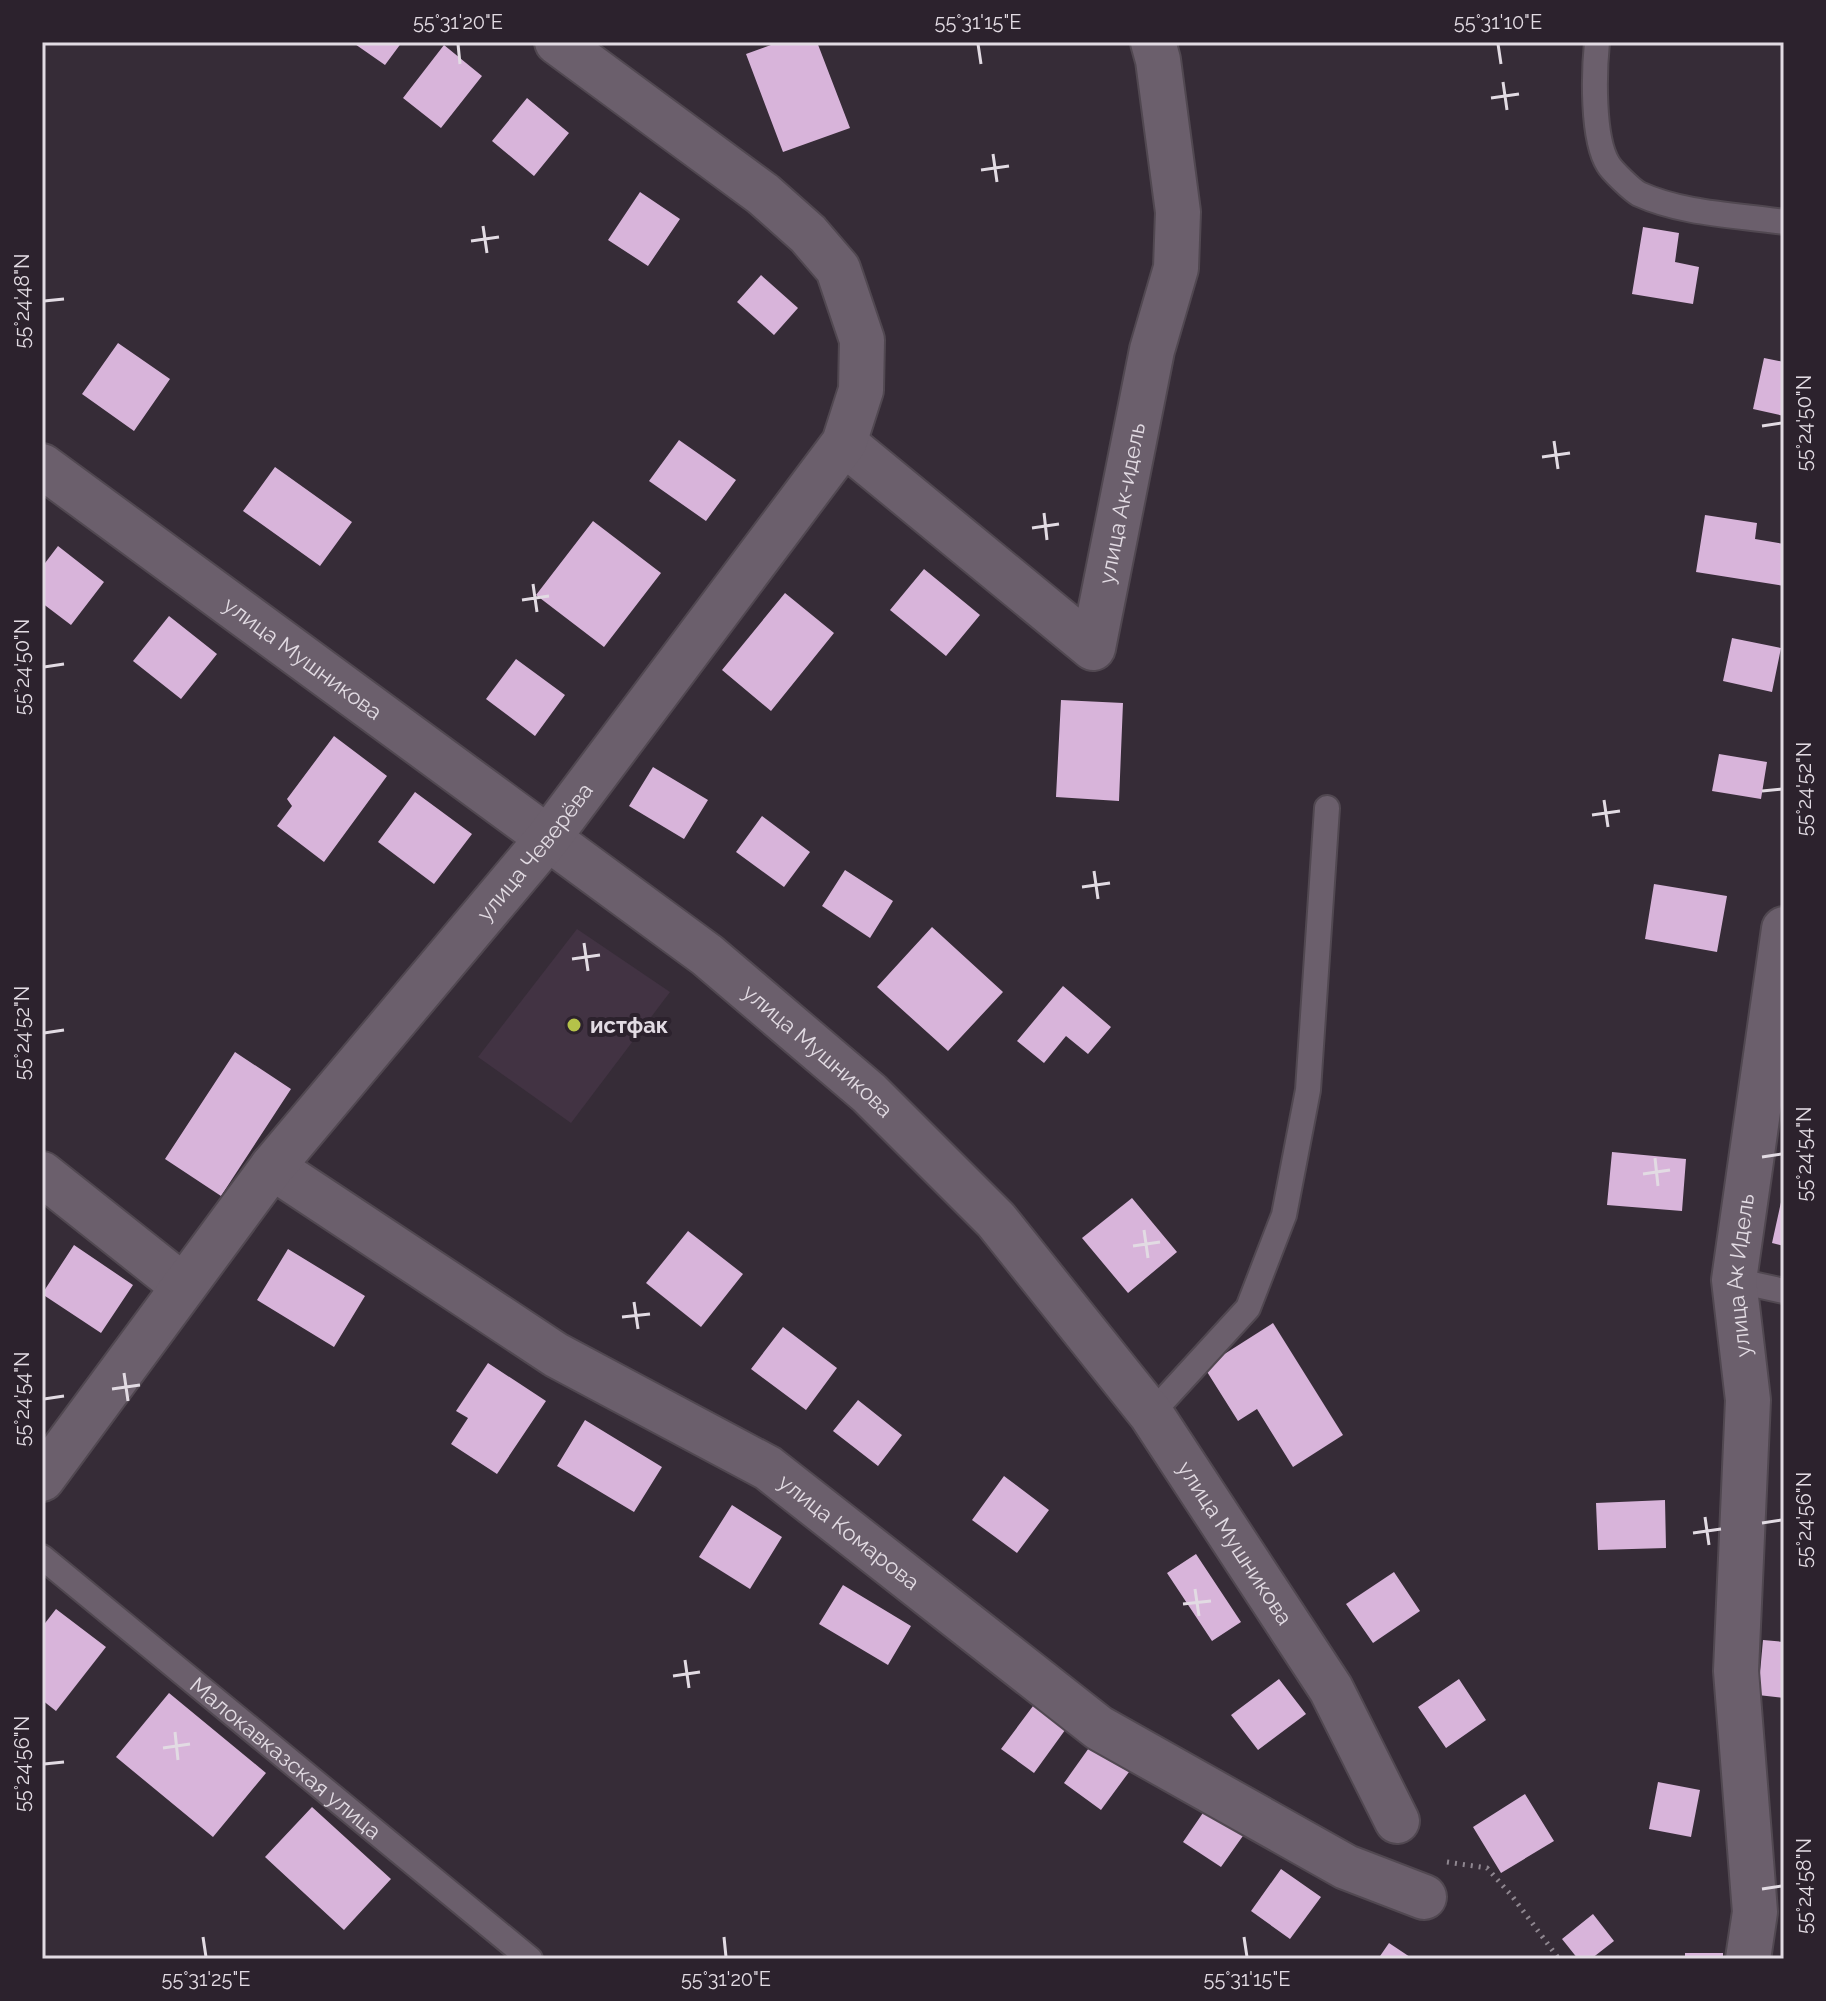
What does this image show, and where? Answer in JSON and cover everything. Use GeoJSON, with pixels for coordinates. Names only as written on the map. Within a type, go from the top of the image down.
{"type":"FeatureCollection","features":[{"type":"Feature","properties":{"kind":"street","name":"улица Чеверёва"},"geometry":{"type":"LineString","coordinates":[[42,1479],[272,1167],[548,838],[844,443],[861,390],[862,340],[838,269],[808,234],[763,194],[557,42]]}},
{"type":"Feature","properties":{"kind":"street","name":"улица Ак-идель"},"geometry":{"type":"LineString","coordinates":[[844,443],[1093,648],[1152,350],[1176,268],[1178,212],[1153,42]]}},
{"type":"Feature","properties":{"kind":"street","name":"улица Мушникова"},"geometry":{"type":"LineString","coordinates":[[42,466],[707,955],[869,1093],[996,1220],[1151,1414],[1331,1689],[1397,1821]]}},
{"type":"Feature","properties":{"kind":"street","name":"улица Ак Идель"},"geometry":{"type":"LineString","coordinates":[[1748,1959],[1755,1912],[1736,1671],[1748,1400],[1734,1280],[1784,929]]}},
{"type":"Feature","properties":{"kind":"street","name":"улица Комарова"},"geometry":{"type":"LineString","coordinates":[[272,1167],[556,1355],[768,1468],[1099,1728],[1346,1867],[1424,1897]]}},
{"type":"Feature","properties":{"kind":"street"},"geometry":{"type":"LineString","coordinates":[[42,1174],[183,1286]]}},
{"type":"Feature","properties":{"kind":"lane"},"geometry":{"type":"LineString","coordinates":[[1597,42],[1595,99],[1599,137],[1608,164],[1636,193],[1681,207],[1784,222]]}},
{"type":"Feature","properties":{"kind":"lane"},"geometry":{"type":"LineString","coordinates":[[1151,1414],[1248,1308],[1284,1215],[1308,1090],[1327,808]]}},
{"type":"Feature","properties":{"kind":"lane"},"geometry":{"type":"LineString","coordinates":[[1734,1280],[1784,1291]]}},
{"type":"Feature","properties":{"kind":"lane","name":"Малокавказская улица"},"geometry":{"type":"LineString","coordinates":[[42,1557],[530,1959]]}},
{"type":"Feature","properties":{"kind":"path"},"geometry":{"type":"LineString","coordinates":[[1424,1897],[1424,1859],[1487,1868],[1559,1959]]}},
{"type":"Feature","properties":{"kind":"shaded area","name":"истфак"},"geometry":{"type":"Polygon","coordinates":[[[577,929],[670,992],[571,1123],[478,1057],[577,929]]]}},
{"type":"Feature","properties":{"kind":"building"},"geometry":{"type":"Polygon","coordinates":[[[352,42],[402,42],[385,65],[352,42]]]}},
{"type":"Feature","properties":{"kind":"building"},"geometry":{"type":"Polygon","coordinates":[[[779,42],[817,42],[850,128],[783,152],[746,54],[779,42]]]}},
{"type":"Feature","properties":{"kind":"building"},"geometry":{"type":"Polygon","coordinates":[[[444,45],[482,76],[441,128],[403,98],[444,45]]]}},
{"type":"Feature","properties":{"kind":"building"},"geometry":{"type":"Polygon","coordinates":[[[527,98],[569,133],[534,176],[492,141],[527,98]]]}},
{"type":"Feature","properties":{"kind":"building"},"geometry":{"type":"Polygon","coordinates":[[[640,192],[680,219],[648,266],[608,240],[640,192]]]}},
{"type":"Feature","properties":{"kind":"building"},"geometry":{"type":"Polygon","coordinates":[[[1643,227],[1679,233],[1675,262],[1699,267],[1693,304],[1632,294],[1643,227]]]}},
{"type":"Feature","properties":{"kind":"building"},"geometry":{"type":"Polygon","coordinates":[[[761,275],[798,308],[774,335],[737,302],[761,275]]]}},
{"type":"Feature","properties":{"kind":"building"},"geometry":{"type":"Polygon","coordinates":[[[118,343],[170,379],[134,431],[82,394],[118,343]]]}},
{"type":"Feature","properties":{"kind":"building"},"geometry":{"type":"Polygon","coordinates":[[[1764,358],[1784,362],[1784,416],[1753,409],[1764,358]]]}},
{"type":"Feature","properties":{"kind":"building"},"geometry":{"type":"Polygon","coordinates":[[[679,440],[736,480],[706,521],[649,481],[679,440]]]}},
{"type":"Feature","properties":{"kind":"building"},"geometry":{"type":"Polygon","coordinates":[[[275,467],[352,522],[320,566],[243,511],[275,467]]]}},
{"type":"Feature","properties":{"kind":"building"},"geometry":{"type":"Polygon","coordinates":[[[1705,515],[1757,523],[1755,539],[1784,544],[1784,586],[1696,572],[1705,515]]]}},
{"type":"Feature","properties":{"kind":"building"},"geometry":{"type":"Polygon","coordinates":[[[593,521],[661,573],[604,647],[536,595],[593,521]]]}},
{"type":"Feature","properties":{"kind":"building"},"geometry":{"type":"Polygon","coordinates":[[[58,546],[104,582],[71,625],[42,603],[42,567],[58,546]]]}},
{"type":"Feature","properties":{"kind":"building"},"geometry":{"type":"Polygon","coordinates":[[[924,569],[980,615],[946,656],[890,610],[924,569]]]}},
{"type":"Feature","properties":{"kind":"building"},"geometry":{"type":"Polygon","coordinates":[[[785,593],[834,633],[771,711],[722,670],[785,593]]]}},
{"type":"Feature","properties":{"kind":"building"},"geometry":{"type":"Polygon","coordinates":[[[169,616],[217,654],[181,699],[133,661],[169,616]]]}},
{"type":"Feature","properties":{"kind":"building"},"geometry":{"type":"Polygon","coordinates":[[[1732,638],[1781,648],[1772,692],[1723,681],[1732,638]]]}},
{"type":"Feature","properties":{"kind":"building"},"geometry":{"type":"Polygon","coordinates":[[[516,659],[565,695],[535,736],[486,699],[516,659]]]}},
{"type":"Feature","properties":{"kind":"building"},"geometry":{"type":"Polygon","coordinates":[[[1061,700],[1123,703],[1119,801],[1056,797],[1061,700]]]}},
{"type":"Feature","properties":{"kind":"building"},"geometry":{"type":"Polygon","coordinates":[[[334,736],[387,776],[324,862],[277,826],[292,806],[287,799],[334,736]]]}},
{"type":"Feature","properties":{"kind":"building"},"geometry":{"type":"Polygon","coordinates":[[[1719,754],[1767,762],[1761,799],[1712,791],[1719,754]]]}},
{"type":"Feature","properties":{"kind":"building"},"geometry":{"type":"Polygon","coordinates":[[[653,767],[708,800],[684,839],[629,806],[653,767]]]}},
{"type":"Feature","properties":{"kind":"building"},"geometry":{"type":"Polygon","coordinates":[[[415,792],[472,834],[434,884],[378,842],[415,792]]]}},
{"type":"Feature","properties":{"kind":"building"},"geometry":{"type":"Polygon","coordinates":[[[762,816],[810,852],[784,887],[736,852],[762,816]]]}},
{"type":"Feature","properties":{"kind":"building"},"geometry":{"type":"Polygon","coordinates":[[[845,870],[893,901],[870,938],[822,906],[845,870]]]}},
{"type":"Feature","properties":{"kind":"building"},"geometry":{"type":"Polygon","coordinates":[[[1654,884],[1727,896],[1717,952],[1645,939],[1654,884]]]}},
{"type":"Feature","properties":{"kind":"building"},"geometry":{"type":"Polygon","coordinates":[[[932,927],[1003,992],[948,1051],[877,987],[932,927]]]}},
{"type":"Feature","properties":{"kind":"building"},"geometry":{"type":"Polygon","coordinates":[[[1063,986],[1111,1027],[1088,1054],[1066,1036],[1044,1063],[1017,1041],[1063,986]]]}},
{"type":"Feature","properties":{"kind":"building"},"geometry":{"type":"Polygon","coordinates":[[[235,1052],[291,1089],[221,1196],[165,1159],[235,1052]]]}},
{"type":"Feature","properties":{"kind":"building"},"geometry":{"type":"Polygon","coordinates":[[[1612,1152],[1686,1159],[1682,1211],[1607,1205],[1612,1152]]]}},
{"type":"Feature","properties":{"kind":"building"},"geometry":{"type":"Polygon","coordinates":[[[1784,1193],[1784,1246],[1772,1243],[1784,1193]]]}},
{"type":"Feature","properties":{"kind":"building"},"geometry":{"type":"Polygon","coordinates":[[[1132,1198],[1177,1252],[1128,1293],[1082,1238],[1132,1198]]]}},
{"type":"Feature","properties":{"kind":"building"},"geometry":{"type":"Polygon","coordinates":[[[688,1231],[743,1274],[701,1327],[646,1283],[688,1231]]]}},
{"type":"Feature","properties":{"kind":"building"},"geometry":{"type":"Polygon","coordinates":[[[74,1245],[133,1285],[101,1333],[42,1294],[74,1245]]]}},
{"type":"Feature","properties":{"kind":"building"},"geometry":{"type":"Polygon","coordinates":[[[288,1249],[365,1296],[334,1347],[257,1300],[288,1249]]]}},
{"type":"Feature","properties":{"kind":"building"},"geometry":{"type":"Polygon","coordinates":[[[1273,1323],[1343,1435],[1293,1467],[1257,1409],[1238,1421],[1204,1367],[1273,1323]]]}},
{"type":"Feature","properties":{"kind":"building"},"geometry":{"type":"Polygon","coordinates":[[[783,1327],[837,1368],[806,1410],[751,1369],[783,1327]]]}},
{"type":"Feature","properties":{"kind":"building"},"geometry":{"type":"Polygon","coordinates":[[[488,1363],[546,1401],[497,1474],[451,1444],[468,1418],[456,1411],[488,1363]]]}},
{"type":"Feature","properties":{"kind":"building"},"geometry":{"type":"Polygon","coordinates":[[[858,1400],[902,1435],[878,1466],[833,1431],[858,1400]]]}},
{"type":"Feature","properties":{"kind":"building"},"geometry":{"type":"Polygon","coordinates":[[[585,1420],[662,1467],[634,1512],[557,1466],[585,1420]]]}},
{"type":"Feature","properties":{"kind":"building"},"geometry":{"type":"Polygon","coordinates":[[[1004,1476],[1049,1510],[1017,1553],[972,1520],[1004,1476]]]}},
{"type":"Feature","properties":{"kind":"building"},"geometry":{"type":"Polygon","coordinates":[[[1665,1500],[1666,1548],[1598,1550],[1596,1503],[1665,1500]]]}},
{"type":"Feature","properties":{"kind":"building"},"geometry":{"type":"Polygon","coordinates":[[[732,1505],[782,1537],[750,1589],[699,1557],[732,1505]]]}},
{"type":"Feature","properties":{"kind":"building"},"geometry":{"type":"Polygon","coordinates":[[[1196,1554],[1241,1622],[1212,1641],[1167,1573],[1196,1554]]]}},
{"type":"Feature","properties":{"kind":"building"},"geometry":{"type":"Polygon","coordinates":[[[1394,1572],[1420,1611],[1373,1643],[1346,1604],[1394,1572]]]}},
{"type":"Feature","properties":{"kind":"building"},"geometry":{"type":"Polygon","coordinates":[[[843,1585],[911,1626],[888,1665],[819,1624],[843,1585]]]}},
{"type":"Feature","properties":{"kind":"building"},"geometry":{"type":"Polygon","coordinates":[[[56,1609],[106,1647],[56,1711],[42,1700],[42,1627],[56,1609]]]}},
{"type":"Feature","properties":{"kind":"building"},"geometry":{"type":"Polygon","coordinates":[[[1763,1640],[1784,1642],[1784,1698],[1758,1695],[1763,1640]]]}},
{"type":"Feature","properties":{"kind":"building"},"geometry":{"type":"Polygon","coordinates":[[[1279,1679],[1306,1714],[1258,1750],[1231,1715],[1279,1679]]]}},
{"type":"Feature","properties":{"kind":"building"},"geometry":{"type":"Polygon","coordinates":[[[1459,1679],[1486,1720],[1446,1748],[1418,1707],[1459,1679]]]}},
{"type":"Feature","properties":{"kind":"building"},"geometry":{"type":"Polygon","coordinates":[[[169,1693],[266,1773],[213,1837],[116,1757],[169,1693]]]}},
{"type":"Feature","properties":{"kind":"building"},"geometry":{"type":"Polygon","coordinates":[[[1036,1702],[1068,1726],[1034,1773],[1001,1749],[1036,1702]]]}},
{"type":"Feature","properties":{"kind":"building"},"geometry":{"type":"Polygon","coordinates":[[[1091,1745],[1129,1772],[1101,1810],[1064,1783],[1091,1745]]]}},
{"type":"Feature","properties":{"kind":"building"},"geometry":{"type":"Polygon","coordinates":[[[1658,1782],[1700,1790],[1691,1837],[1649,1829],[1658,1782]]]}},
{"type":"Feature","properties":{"kind":"building"},"geometry":{"type":"Polygon","coordinates":[[[1525,1794],[1554,1841],[1501,1873],[1473,1827],[1525,1794]]]}},
{"type":"Feature","properties":{"kind":"building"},"geometry":{"type":"Polygon","coordinates":[[[312,1807],[391,1879],[344,1930],[265,1857],[312,1807]]]}},
{"type":"Feature","properties":{"kind":"building"},"geometry":{"type":"Polygon","coordinates":[[[1207,1807],[1245,1833],[1221,1867],[1183,1842],[1207,1807]]]}},
{"type":"Feature","properties":{"kind":"building"},"geometry":{"type":"Polygon","coordinates":[[[1281,1869],[1321,1897],[1290,1939],[1251,1911],[1281,1869]]]}},
{"type":"Feature","properties":{"kind":"building"},"geometry":{"type":"Polygon","coordinates":[[[1593,1914],[1614,1941],[1591,1959],[1578,1959],[1562,1939],[1593,1914]]]}},
{"type":"Feature","properties":{"kind":"building"},"geometry":{"type":"Polygon","coordinates":[[[1389,1943],[1413,1959],[1378,1959],[1389,1943]]]}},
{"type":"Feature","properties":{"kind":"building"},"geometry":{"type":"Polygon","coordinates":[[[1685,1953],[1723,1953],[1723,1959],[1685,1959],[1685,1953]]]}},
{"type":"Feature","properties":{"kind":"place","name":"истфак"},"geometry":{"type":"Point","coordinates":[574,1025]}}]}
